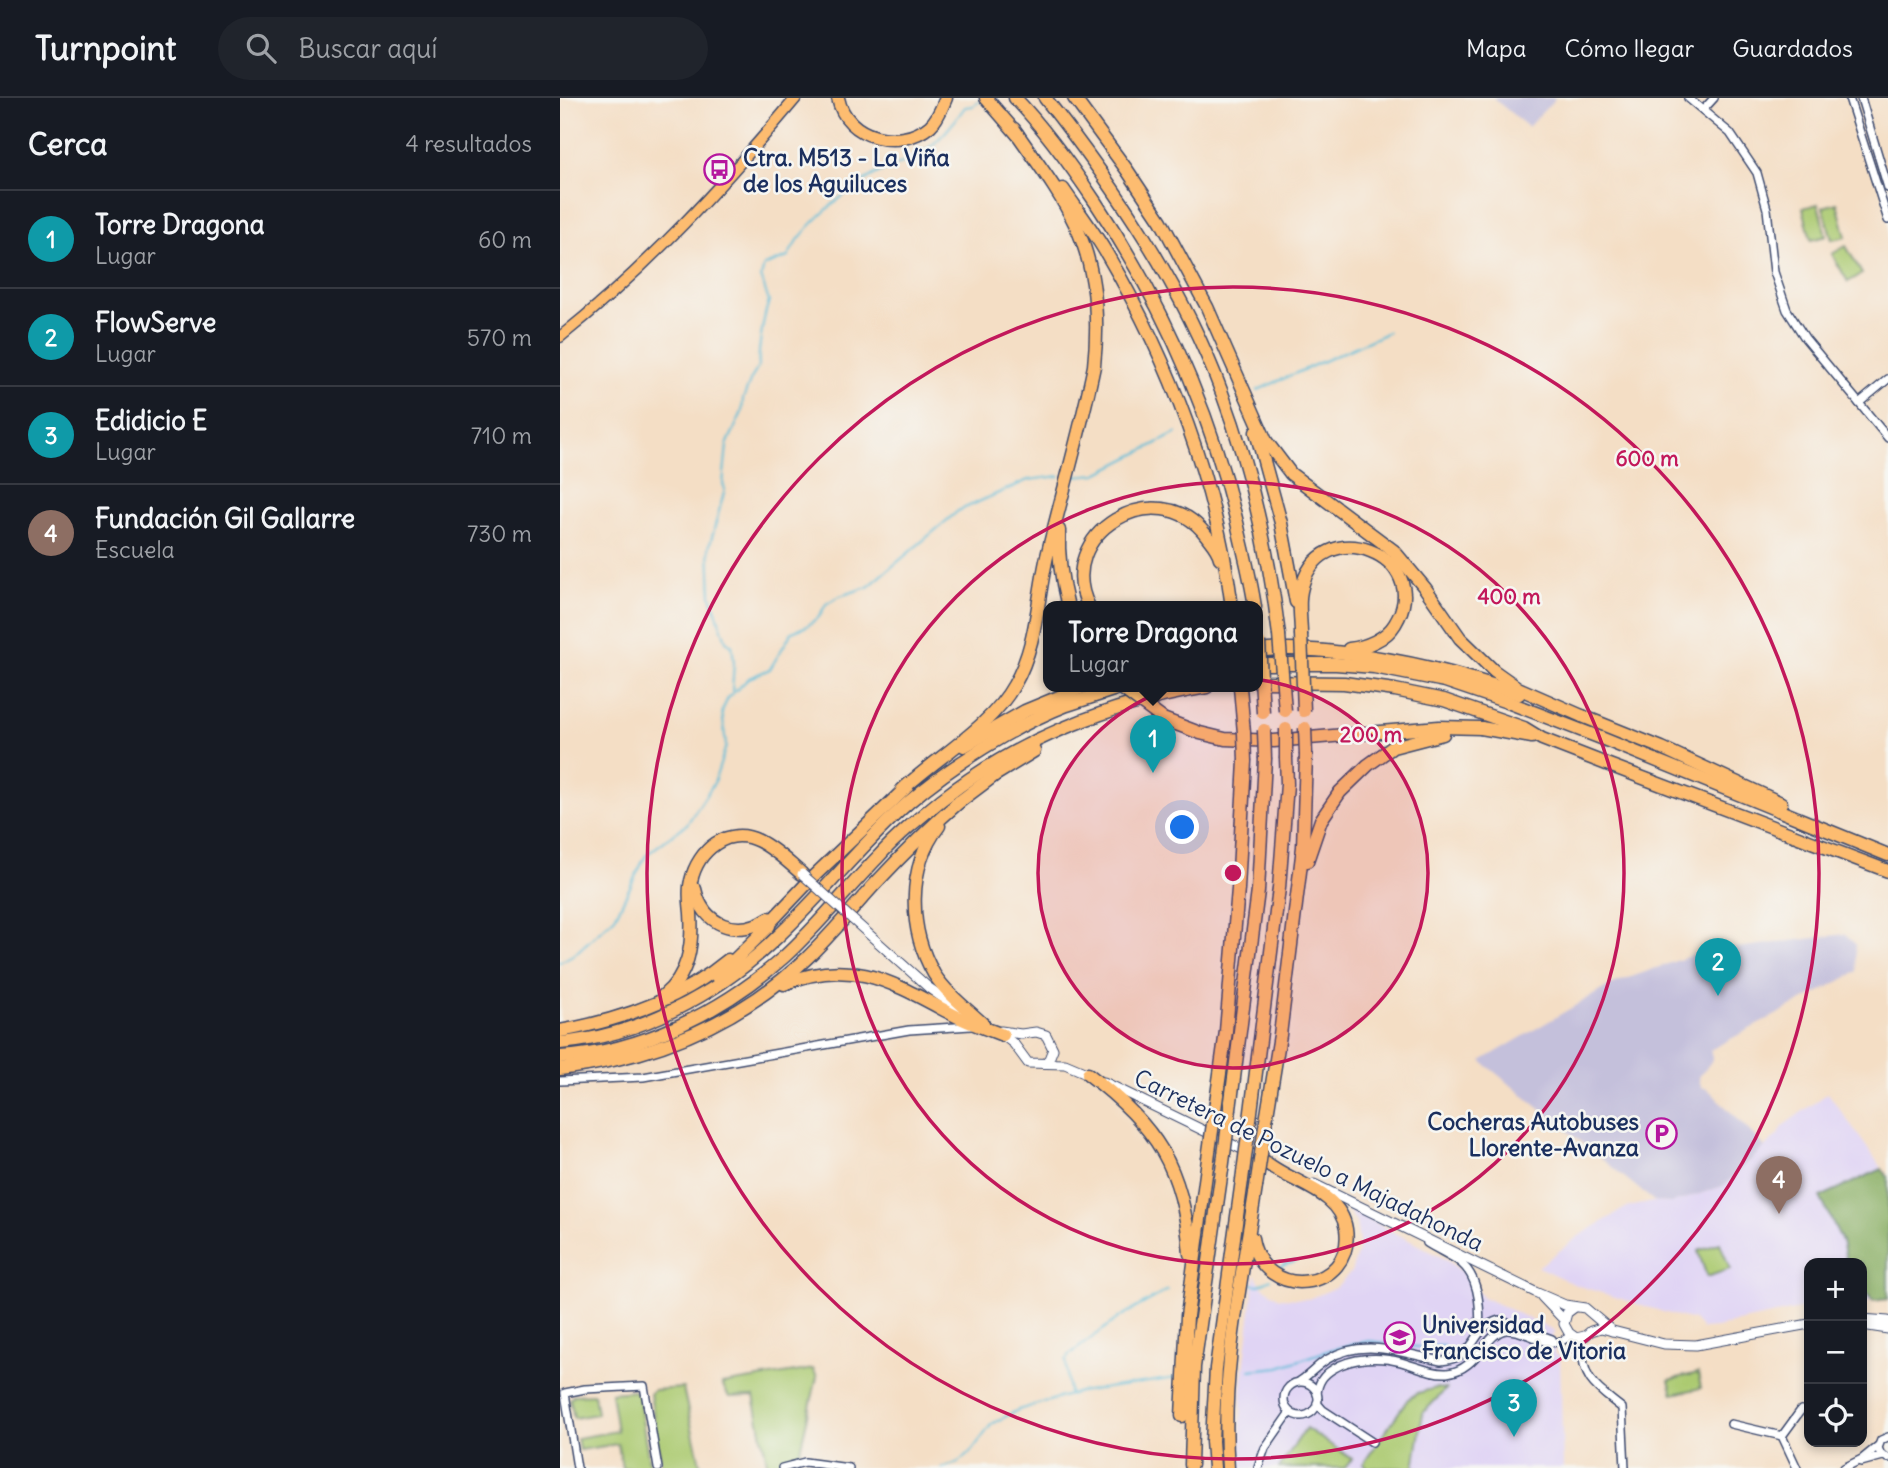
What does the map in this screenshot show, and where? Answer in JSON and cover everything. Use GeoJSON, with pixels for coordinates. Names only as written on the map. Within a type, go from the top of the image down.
{"type":"FeatureCollection","features":[{"type":"Feature","properties":{"kind":"highway"},"geometry":{"type":"LineString","coordinates":[[838,98],[849,121],[864,133],[887,140],[910,138],[930,125],[947,98]]}},
{"type":"Feature","properties":{"kind":"highway"},"geometry":{"type":"LineString","coordinates":[[986,98],[1062,187],[1108,256],[1149,335],[1183,411],[1212,502],[1229,575],[1232,601]]}},
{"type":"Feature","properties":{"kind":"highway"},"geometry":{"type":"LineString","coordinates":[[1015,98],[1077,174],[1126,248],[1169,326],[1201,405],[1232,497],[1254,601]]}},
{"type":"Feature","properties":{"kind":"highway"},"geometry":{"type":"LineString","coordinates":[[1045,98],[1092,158],[1141,230],[1186,312],[1222,392],[1252,489],[1273,590],[1279,635],[1287,784],[1279,888],[1216,1368],[1212,1441],[1214,1468]]}},
{"type":"Feature","properties":{"kind":"highway"},"geometry":{"type":"LineString","coordinates":[[1074,98],[1161,221],[1207,307],[1266,440],[1291,474],[1394,551],[1425,588],[1460,638],[1494,671],[1518,688],[1662,748],[1888,853]]}},
{"type":"Feature","properties":{"kind":"highway"},"geometry":{"type":"LineString","coordinates":[[663,1014],[716,978],[902,790],[999,706],[1014,685],[1034,631],[1047,555],[1094,366],[1097,338],[1096,306],[1089,265],[1076,225],[1014,129]]}},
{"type":"Feature","properties":{"kind":"highway"},"geometry":{"type":"LineString","coordinates":[[1242,388],[1281,523],[1301,634]]}},
{"type":"Feature","properties":{"kind":"highway"},"geometry":{"type":"LineString","coordinates":[[1061,501],[1058,554],[1066,601]]}},
{"type":"Feature","properties":{"kind":"highway"},"geometry":{"type":"LineString","coordinates":[[1086,601],[1082,577],[1086,553],[1097,534],[1117,517],[1146,508],[1174,511],[1198,524],[1218,551],[1231,601]]}},
{"type":"Feature","properties":{"kind":"highway"},"geometry":{"type":"LineString","coordinates":[[1228,1468],[1225,1434],[1230,1363],[1280,1035],[1303,847],[1306,755],[1301,590],[1312,566],[1324,554],[1344,547],[1361,546],[1377,552],[1390,562],[1400,580],[1404,600],[1401,615],[1381,639],[1361,648],[1330,650]]}},
{"type":"Feature","properties":{"kind":"highway"},"geometry":{"type":"LineString","coordinates":[[1263,643],[1398,660],[1441,669],[1582,716]]}},
{"type":"Feature","properties":{"kind":"highway"},"geometry":{"type":"LineString","coordinates":[[1263,664],[1336,664],[1397,671],[1445,681],[1601,738],[1888,853]]}},
{"type":"Feature","properties":{"kind":"highway"},"geometry":{"type":"LineString","coordinates":[[1263,682],[1321,681],[1395,690],[1474,710],[1524,728],[1542,739],[1888,871]]}},
{"type":"Feature","properties":{"kind":"highway"},"geometry":{"type":"LineString","coordinates":[[902,790],[996,727],[1068,692]]}},
{"type":"Feature","properties":{"kind":"highway"},"geometry":{"type":"LineString","coordinates":[[560,1043],[596,1037],[663,1014],[704,993],[755,957],[792,923],[876,832],[949,771],[1011,733],[1064,706],[1106,692]]}},
{"type":"Feature","properties":{"kind":"highway"},"geometry":{"type":"LineString","coordinates":[[1125,692],[1163,719],[1225,739],[1334,737],[1439,727],[1480,728],[1542,739]]}},
{"type":"Feature","properties":{"kind":"highway"},"geometry":{"type":"LineString","coordinates":[[560,1057],[648,1038],[713,1009],[784,957],[887,848],[929,810],[968,781],[1015,752],[1069,726],[1114,709],[1181,692]]}},
{"type":"Feature","properties":{"kind":"highway"},"geometry":{"type":"LineString","coordinates":[[1191,1467],[1182,1416],[1183,1366],[1191,1279],[1226,1031],[1245,761],[1240,692]]}},
{"type":"Feature","properties":{"kind":"highway"},"geometry":{"type":"LineString","coordinates":[[1191,1467],[1194,1367],[1258,891],[1265,759],[1262,692]]}},
{"type":"Feature","properties":{"kind":"highway"},"geometry":{"type":"LineString","coordinates":[[560,1069],[625,1058],[679,1041],[738,1012],[768,992],[809,956],[913,844],[959,802],[995,775],[1046,744],[1160,696]]}},
{"type":"Feature","properties":{"kind":"highway"},"geometry":{"type":"LineString","coordinates":[[1298,888],[1321,820],[1340,792],[1368,765],[1393,747],[1425,737],[1480,728]]}},
{"type":"Feature","properties":{"kind":"highway"},"geometry":{"type":"LineString","coordinates":[[959,802],[936,830],[922,858],[915,889],[915,913],[918,934],[934,974],[954,998],[984,1025]]}},
{"type":"Feature","properties":{"kind":"highway"},"geometry":{"type":"LineString","coordinates":[[642,1010],[674,987],[684,971],[692,934],[690,883],[695,867],[712,844],[725,838],[743,836],[756,839],[802,874]]}},
{"type":"Feature","properties":{"kind":"highway"},"geometry":{"type":"LineString","coordinates":[[695,867],[694,882],[700,905],[718,923],[739,929],[755,926],[789,904]]}},
{"type":"Feature","properties":{"kind":"highway"},"geometry":{"type":"LineString","coordinates":[[560,1031],[613,1020],[681,992],[718,968],[769,926]]}},
{"type":"Feature","properties":{"kind":"highway"},"geometry":{"type":"LineString","coordinates":[[768,992],[811,974],[853,972],[893,983],[1003,1035]]}},
{"type":"Feature","properties":{"kind":"highway"},"geometry":{"type":"LineString","coordinates":[[1088,1074],[1143,1122],[1162,1149],[1176,1177],[1186,1210],[1191,1279]]}},
{"type":"Feature","properties":{"kind":"highway"},"geometry":{"type":"LineString","coordinates":[[1250,1228],[1255,1252],[1263,1265],[1281,1279],[1298,1283],[1314,1280],[1329,1272],[1341,1259],[1346,1244],[1346,1227],[1333,1204],[1319,1193],[1273,1169],[1262,1159]]}},
{"type":"Feature","properties":{"kind":"main road"},"geometry":{"type":"LineString","coordinates":[[560,337],[615,292],[678,230],[796,98]]}},
{"type":"Feature","properties":{"kind":"street"},"geometry":{"type":"LineString","coordinates":[[1688,98],[1730,133],[1757,173],[1767,209],[1774,272],[1787,310],[1805,338],[1888,438]]}},
{"type":"Feature","properties":{"kind":"street"},"geometry":{"type":"LineString","coordinates":[[1703,110],[1714,98]]}},
{"type":"Feature","properties":{"kind":"street"},"geometry":{"type":"LineString","coordinates":[[1849,98],[1888,220]]}},
{"type":"Feature","properties":{"kind":"street"},"geometry":{"type":"LineString","coordinates":[[1861,98],[1888,188]]}},
{"type":"Feature","properties":{"kind":"street"},"geometry":{"type":"LineString","coordinates":[[1859,403],[1888,379]]}},
{"type":"Feature","properties":{"kind":"street"},"geometry":{"type":"LineString","coordinates":[[802,874],[937,995],[984,1025],[1013,1033],[1037,1032],[1046,1035],[1053,1049],[1045,1063],[1034,1065],[1028,1063],[1003,1035]]}},
{"type":"Feature","properties":{"kind":"street"},"geometry":{"type":"LineString","coordinates":[[560,1081],[643,1077],[928,1027],[984,1025]]}},
{"type":"Feature","properties":{"kind":"street"},"geometry":{"type":"LineString","coordinates":[[1019,1050],[1028,1034]]}},
{"type":"Feature","properties":{"kind":"street","name":"Carretera de Pozuelo a Majadahonda"},"geometry":{"type":"LineString","coordinates":[[1053,1049],[1065,1064]]}},
{"type":"Feature","properties":{"kind":"street","name":"Carretera de Pozuelo a Majadahonda"},"geometry":{"type":"LineString","coordinates":[[1045,1063],[1065,1064],[1088,1074],[1535,1292],[1576,1307]]}},
{"type":"Feature","properties":{"kind":"street"},"geometry":{"type":"LineString","coordinates":[[1419,1235],[1427,1243],[1457,1260],[1472,1277],[1479,1299],[1479,1332]]}},
{"type":"Feature","properties":{"kind":"street","name":"Carretera de Pozuelo a Majadahonda"},"geometry":{"type":"LineString","coordinates":[[1535,1292],[1564,1320]]}},
{"type":"Feature","properties":{"kind":"street"},"geometry":{"type":"LineString","coordinates":[[1581,1337],[1565,1327],[1567,1313],[1576,1307],[1585,1308],[1612,1331]]}},
{"type":"Feature","properties":{"kind":"street"},"geometry":{"type":"LineString","coordinates":[[1593,1316],[1594,1324],[1581,1337],[1582,1360],[1586,1375],[1593,1385],[1622,1408],[1625,1468]]}},
{"type":"Feature","properties":{"kind":"street"},"geometry":{"type":"LineString","coordinates":[[1867,1319],[1888,1321]]}},
{"type":"Feature","properties":{"kind":"street"},"geometry":{"type":"LineString","coordinates":[[1300,1381],[1314,1388],[1322,1410],[1370,1444],[1321,1413],[1312,1411],[1303,1415],[1290,1412],[1284,1401],[1284,1393],[1292,1384],[1328,1359],[1358,1350],[1392,1349],[1441,1361],[1451,1360],[1469,1350],[1479,1332],[1493,1322],[1506,1320],[1552,1339]]}},
{"type":"Feature","properties":{"kind":"street"},"geometry":{"type":"LineString","coordinates":[[1312,1411],[1322,1377],[1337,1366],[1352,1361],[1385,1359],[1447,1373],[1476,1359],[1499,1332],[1516,1331],[1552,1343],[1581,1337],[1601,1328],[1652,1342],[1690,1346],[1804,1326]]}},
{"type":"Feature","properties":{"kind":"street"},"geometry":{"type":"LineString","coordinates":[[1867,1326],[1888,1329]]}},
{"type":"Feature","properties":{"kind":"street"},"geometry":{"type":"LineString","coordinates":[[577,1468],[565,1393],[585,1389],[644,1386],[658,1468]]}},
{"type":"Feature","properties":{"kind":"street"},"geometry":{"type":"LineString","coordinates":[[1782,1436],[1801,1410]]}},
{"type":"Feature","properties":{"kind":"street"},"geometry":{"type":"LineString","coordinates":[[1258,1468],[1265,1448],[1290,1412]]}},
{"type":"Feature","properties":{"kind":"street"},"geometry":{"type":"LineString","coordinates":[[1731,1424],[1782,1436]]}},
{"type":"Feature","properties":{"kind":"street"},"geometry":{"type":"LineString","coordinates":[[1844,1468],[1878,1446],[1886,1438],[1888,1427]]}},
{"type":"Feature","properties":{"kind":"street"},"geometry":{"type":"LineString","coordinates":[[1782,1436],[1797,1468]]}},
{"type":"Feature","properties":{"kind":"street"},"geometry":{"type":"LineString","coordinates":[[1844,1468],[1885,1457],[1878,1446]]}},
{"type":"Feature","properties":{"kind":"street"},"geometry":{"type":"LineString","coordinates":[[782,1468],[810,1464],[849,1468]]}},
{"type":"Feature","properties":{"kind":"shaded area"},"geometry":{"type":"Polygon","coordinates":[[[1493,98],[1554,98],[1555,99],[1528,127],[1493,98]]]}},
{"type":"Feature","properties":{"kind":"shaded area"},"geometry":{"type":"Polygon","coordinates":[[[1845,934],[1855,944],[1857,972],[1710,1050],[1713,1059],[1699,1077],[1701,1087],[1708,1089],[1765,1147],[1723,1186],[1672,1203],[1655,1202],[1481,1061],[1612,984],[1698,953],[1845,934]]]}},
{"type":"Feature","properties":{"kind":"shaded area"},"geometry":{"type":"Polygon","coordinates":[[[1828,1093],[1888,1177],[1888,1299],[1867,1301],[1867,1258],[1804,1258],[1804,1308],[1702,1329],[1694,1320],[1576,1285],[1538,1267],[1579,1236],[1627,1207],[1653,1202],[1672,1203],[1723,1186],[1779,1134],[1784,1125],[1828,1093]]]}},
{"type":"Feature","properties":{"kind":"shaded area","name":"Universidad Francisco de Vitoria"},"geometry":{"type":"Polygon","coordinates":[[[1347,1208],[1445,1259],[1461,1271],[1483,1297],[1555,1331],[1552,1336],[1554,1354],[1560,1356],[1563,1468],[1240,1468],[1242,1388],[1255,1274],[1262,1286],[1279,1298],[1308,1299],[1335,1288],[1351,1272],[1358,1252],[1356,1222],[1347,1208]]]}},
{"type":"Feature","properties":{"kind":"green space"},"geometry":{"type":"Polygon","coordinates":[[[1837,203],[1846,237],[1832,240],[1823,207],[1837,203]]]}},
{"type":"Feature","properties":{"kind":"green space"},"geometry":{"type":"Polygon","coordinates":[[[1818,204],[1826,236],[1811,240],[1803,208],[1818,204]]]}},
{"type":"Feature","properties":{"kind":"green space"},"geometry":{"type":"Polygon","coordinates":[[[1846,246],[1862,274],[1848,282],[1832,254],[1846,246]]]}},
{"type":"Feature","properties":{"kind":"green space"},"geometry":{"type":"Polygon","coordinates":[[[1882,1169],[1888,1177],[1888,1299],[1873,1301],[1867,1294],[1867,1258],[1846,1258],[1842,1241],[1820,1197],[1882,1169]]]}},
{"type":"Feature","properties":{"kind":"green space"},"geometry":{"type":"Polygon","coordinates":[[[1720,1243],[1730,1269],[1707,1277],[1698,1251],[1720,1243]]]}},
{"type":"Feature","properties":{"kind":"green space"},"geometry":{"type":"Polygon","coordinates":[[[813,1369],[817,1377],[799,1454],[768,1467],[754,1396],[729,1397],[722,1384],[813,1369]]]}},
{"type":"Feature","properties":{"kind":"green space"},"geometry":{"type":"Polygon","coordinates":[[[1698,1373],[1701,1388],[1673,1394],[1669,1380],[1698,1373]]]}},
{"type":"Feature","properties":{"kind":"green space"},"geometry":{"type":"Polygon","coordinates":[[[683,1388],[701,1468],[662,1468],[650,1394],[653,1390],[683,1388]]]}},
{"type":"Feature","properties":{"kind":"green space"},"geometry":{"type":"Polygon","coordinates":[[[1436,1388],[1446,1389],[1423,1413],[1414,1468],[1369,1468],[1363,1464],[1408,1399],[1436,1388]]]}},
{"type":"Feature","properties":{"kind":"green space"},"geometry":{"type":"Polygon","coordinates":[[[634,1391],[638,1394],[650,1468],[622,1468],[618,1444],[579,1450],[577,1438],[617,1431],[611,1393],[634,1391]]]}},
{"type":"Feature","properties":{"kind":"green space"},"geometry":{"type":"Polygon","coordinates":[[[594,1394],[597,1414],[574,1418],[570,1399],[574,1395],[594,1394]]]}},
{"type":"Feature","properties":{"kind":"green space"},"geometry":{"type":"Polygon","coordinates":[[[1306,1428],[1352,1459],[1345,1468],[1279,1468],[1306,1428]]]}},
{"type":"Feature","properties":{"kind":"waterway"},"geometry":{"type":"LineString","coordinates":[[732,691],[732,645],[726,641],[711,596],[709,548],[725,489],[723,484],[727,445],[742,412],[743,399],[751,379],[759,366],[761,334],[769,302],[761,277],[764,266],[788,257],[804,233],[843,196],[870,177],[920,154],[942,136],[965,107],[980,101]]}},
{"type":"Feature","properties":{"kind":"waterway"},"geometry":{"type":"LineString","coordinates":[[1258,390],[1389,332]]}},
{"type":"Feature","properties":{"kind":"waterway"},"geometry":{"type":"LineString","coordinates":[[1074,476],[1097,474],[1177,433]]}},
{"type":"Feature","properties":{"kind":"waterway"},"geometry":{"type":"LineString","coordinates":[[560,962],[576,953],[615,917],[646,855],[687,824],[714,783],[726,746],[722,711],[728,698],[749,678],[770,669],[792,632],[819,617],[826,604],[840,596],[868,587],[958,511],[1028,480],[1060,476]]}},
{"type":"Feature","properties":{"kind":"waterway"},"geometry":{"type":"LineString","coordinates":[[1278,1269],[1284,1264],[1296,1261]]}},
{"type":"Feature","properties":{"kind":"waterway"},"geometry":{"type":"LineString","coordinates":[[1251,1284],[1259,1285],[1271,1279]]}},
{"type":"Feature","properties":{"kind":"waterway"},"geometry":{"type":"LineString","coordinates":[[1069,1395],[1066,1360],[1069,1355],[1121,1316],[1168,1290]]}},
{"type":"Feature","properties":{"kind":"waterway"},"geometry":{"type":"LineString","coordinates":[[1250,1370],[1279,1367],[1333,1349],[1369,1341],[1417,1347],[1443,1346]]}},
{"type":"Feature","properties":{"kind":"waterway"},"geometry":{"type":"LineString","coordinates":[[941,1468],[958,1463],[970,1453],[992,1424],[1018,1410],[1079,1392],[1176,1378]]}},
{"type":"Feature","properties":{"kind":"place","name":"Ctra. M513 - La Viña de los Aguiluces"},"geometry":{"type":"Point","coordinates":[720,170]}},
{"type":"Feature","properties":{"kind":"place","name":"Torre Dragona"},"geometry":{"type":"Point","coordinates":[1153,773]}},
{"type":"Feature","properties":{"kind":"place","name":"FlowServe"},"geometry":{"type":"Point","coordinates":[1718,996]}},
{"type":"Feature","properties":{"kind":"place","name":"Cocheras Autobuses Llorente-Avanza"},"geometry":{"type":"Point","coordinates":[1662,1134]}},
{"type":"Feature","properties":{"kind":"place","name":"Fundación Gil Gallarre"},"geometry":{"type":"Point","coordinates":[1779,1214]}},
{"type":"Feature","properties":{"kind":"place","name":"Universidad Francisco de Vitoria"},"geometry":{"type":"Point","coordinates":[1399,1337]}},
{"type":"Feature","properties":{"kind":"place","name":"Edidicio E"},"geometry":{"type":"Point","coordinates":[1514,1437]}}]}
